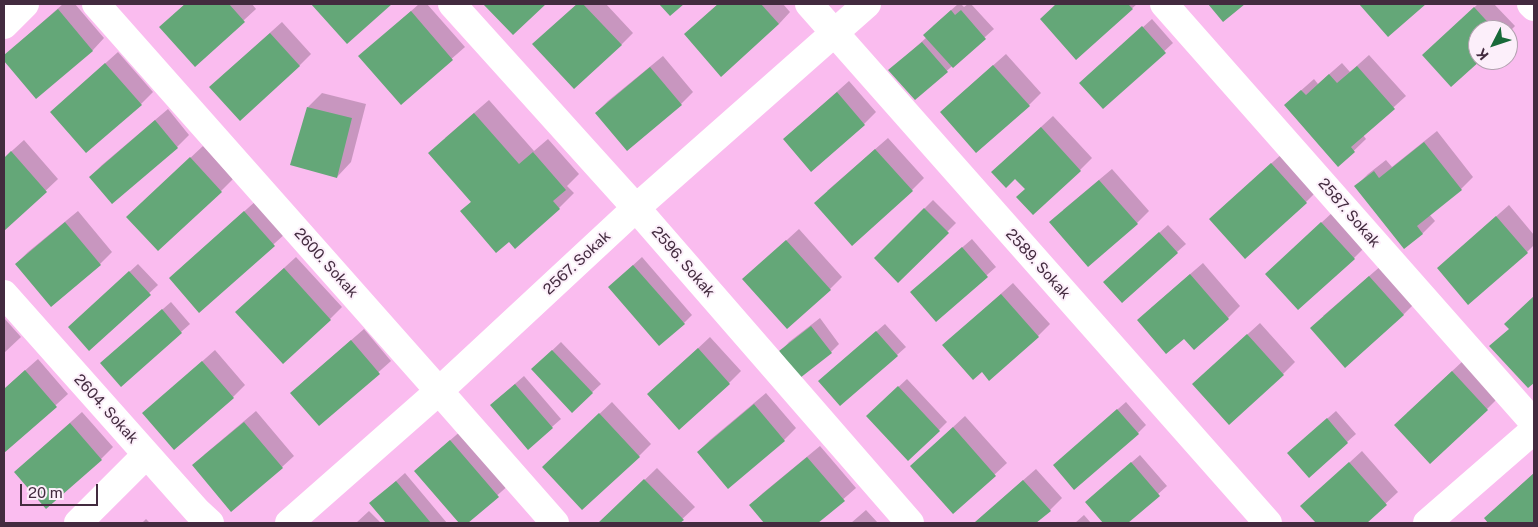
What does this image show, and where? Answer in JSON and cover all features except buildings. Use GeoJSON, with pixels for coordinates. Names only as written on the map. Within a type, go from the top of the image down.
{"type":"FeatureCollection","features":[{"type":"Feature","properties":{"kind":"street"},"geometry":{"type":"LineString","coordinates":[[4,25],[25,4]]}},
{"type":"Feature","properties":{"kind":"street","name":"2600. Sokak"},"geometry":{"type":"LineString","coordinates":[[96,4],[555,523]]}},
{"type":"Feature","properties":{"kind":"street","name":"2596. Sokak"},"geometry":{"type":"LineString","coordinates":[[452,4],[636,208],[910,523]]}},
{"type":"Feature","properties":{"kind":"street","name":"2589. Sokak"},"geometry":{"type":"LineString","coordinates":[[809,4],[1268,523]]}},
{"type":"Feature","properties":{"kind":"street","name":"2567. Sokak"},"geometry":{"type":"LineString","coordinates":[[289,523],[440,391],[636,208],[866,4]]}},
{"type":"Feature","properties":{"kind":"street","name":"2587. Sokak"},"geometry":{"type":"LineString","coordinates":[[1164,4],[1534,422]]}},
{"type":"Feature","properties":{"kind":"street"},"geometry":{"type":"LineString","coordinates":[[1531,4],[1534,7]]}},
{"type":"Feature","properties":{"kind":"street","name":"2604. Sokak"},"geometry":{"type":"LineString","coordinates":[[4,294],[196,511],[210,523]]}},
{"type":"Feature","properties":{"kind":"street"},"geometry":{"type":"LineString","coordinates":[[1427,523],[1534,430]]}},
{"type":"Feature","properties":{"kind":"street"},"geometry":{"type":"LineString","coordinates":[[78,523],[146,455]]}}]}
